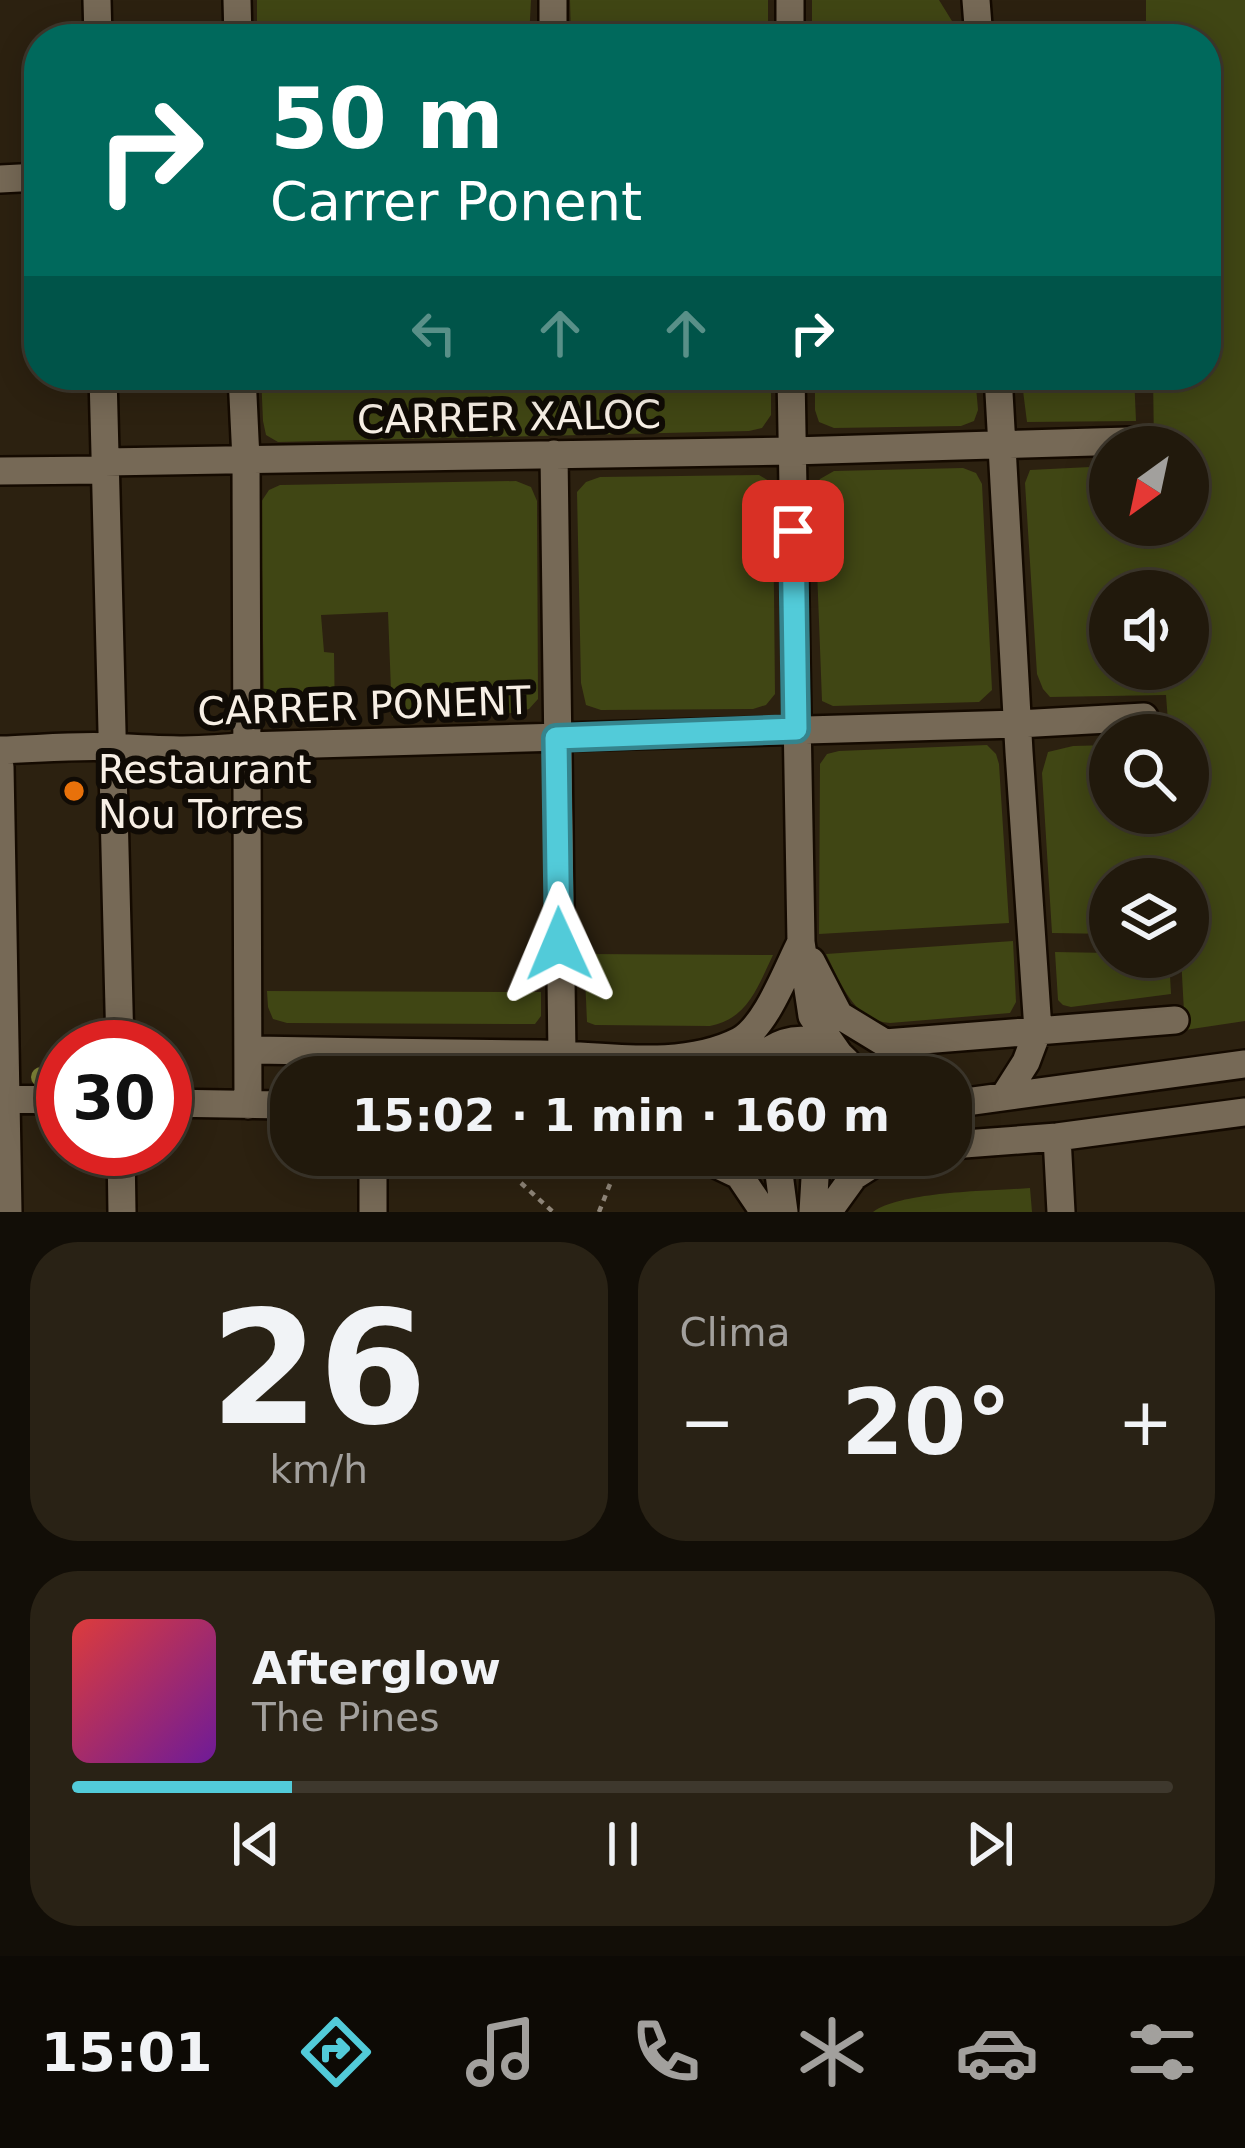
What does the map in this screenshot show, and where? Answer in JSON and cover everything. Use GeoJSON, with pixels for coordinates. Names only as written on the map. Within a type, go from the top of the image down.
{"type":"FeatureCollection","features":[{"type":"Feature","properties":{"kind":"street"},"geometry":{"type":"LineString","coordinates":[[103,390],[119,1020]]}},
{"type":"Feature","properties":{"kind":"street"},"geometry":{"type":"LineString","coordinates":[[243,390],[248,1105]]}},
{"type":"Feature","properties":{"kind":"street"},"geometry":{"type":"LineString","coordinates":[[791,390],[801,942],[812,1016],[840,1056]]}},
{"type":"Feature","properties":{"kind":"street"},"geometry":{"type":"LineString","coordinates":[[999,390],[1038,1030],[1006,1096]]}},
{"type":"Feature","properties":{"kind":"street","name":"CARRER XALOC"},"geometry":{"type":"LineString","coordinates":[[0,471],[246,460],[792,452],[1089,442]]}},
{"type":"Feature","properties":{"kind":"street"},"geometry":{"type":"LineString","coordinates":[[554,454],[562,1055]]}},
{"type":"Feature","properties":{"kind":"street","name":"CARRER PONENT"},"geometry":{"type":"LineString","coordinates":[[0,750],[112,747],[176,751],[1089,720]]}},
{"type":"Feature","properties":{"kind":"street"},"geometry":{"type":"LineString","coordinates":[[0,767],[2,1099],[8,1212]]}},
{"type":"Feature","properties":{"kind":"street"},"geometry":{"type":"LineString","coordinates":[[801,942],[839,1015],[885,1043],[1174,1020]]}},
{"type":"Feature","properties":{"kind":"street"},"geometry":{"type":"LineString","coordinates":[[774,1046],[783,1028],[801,942]]}},
{"type":"Feature","properties":{"kind":"street"},"geometry":{"type":"LineString","coordinates":[[248,1050],[653,1060],[715,1050],[742,1040],[769,1006],[801,942]]}},
{"type":"Feature","properties":{"kind":"street"},"geometry":{"type":"LineString","coordinates":[[759,1056],[774,1046],[807,1040],[838,1053]]}},
{"type":"Feature","properties":{"kind":"street"},"geometry":{"type":"LineString","coordinates":[[972,1102],[1245,1064]]}},
{"type":"Feature","properties":{"kind":"street"},"geometry":{"type":"LineString","coordinates":[[2,1099],[36,1100]]}},
{"type":"Feature","properties":{"kind":"street"},"geometry":{"type":"LineString","coordinates":[[192,1104],[270,1105]]}},
{"type":"Feature","properties":{"kind":"street"},"geometry":{"type":"LineString","coordinates":[[972,1143],[1245,1112]]}},
{"type":"Feature","properties":{"kind":"street"},"geometry":{"type":"LineString","coordinates":[[972,1122],[990,1142]]}},
{"type":"Feature","properties":{"kind":"street"},"geometry":{"type":"LineString","coordinates":[[1057,1136],[1061,1212]]}},
{"type":"Feature","properties":{"kind":"street"},"geometry":{"type":"LineString","coordinates":[[122,1176],[122,1212]]}},
{"type":"Feature","properties":{"kind":"street"},"geometry":{"type":"LineString","coordinates":[[373,1212],[377,1176]]}},
{"type":"Feature","properties":{"kind":"street"},"geometry":{"type":"LineString","coordinates":[[741,1176],[764,1212]]}},
{"type":"Feature","properties":{"kind":"street"},"geometry":{"type":"LineString","coordinates":[[777,1176],[784,1212]]}},
{"type":"Feature","properties":{"kind":"street"},"geometry":{"type":"LineString","coordinates":[[813,1212],[820,1176]]}},
{"type":"Feature","properties":{"kind":"street"},"geometry":{"type":"LineString","coordinates":[[828,1212],[854,1176]]}},
{"type":"Feature","properties":{"kind":"path"},"geometry":{"type":"LineString","coordinates":[[521,1183],[553,1212]]}},
{"type":"Feature","properties":{"kind":"path"},"geometry":{"type":"LineString","coordinates":[[599,1212],[610,1184]]}},
{"type":"Feature","properties":{"kind":"green space"},"geometry":{"type":"Polygon","coordinates":[[[257,0],[531,0],[530,24],[257,24],[257,0]]]}},
{"type":"Feature","properties":{"kind":"green space"},"geometry":{"type":"Polygon","coordinates":[[[570,0],[768,0],[768,24],[571,24],[570,0]]]}},
{"type":"Feature","properties":{"kind":"green space"},"geometry":{"type":"Polygon","coordinates":[[[812,0],[939,0],[954,24],[812,24],[812,0]]]}},
{"type":"Feature","properties":{"kind":"green space"},"geometry":{"type":"Polygon","coordinates":[[[1146,0],[1245,0],[1245,1021],[1185,1030],[1182,978],[1209,978],[1209,858],[1089,858],[1089,934],[1052,933],[1042,773],[1048,752],[1089,746],[1089,834],[1209,834],[1209,714],[1167,714],[1166,695],[1050,697],[1043,689],[1037,674],[1025,483],[1030,470],[1089,467],[1089,546],[1209,546],[1209,426],[1154,426],[1153,390],[1221,390],[1221,24],[1146,24],[1146,0]]]}},
{"type":"Feature","properties":{"kind":"green space"},"geometry":{"type":"Polygon","coordinates":[[[262,390],[771,390],[771,415],[762,428],[749,431],[278,442],[266,435],[262,390]]]}},
{"type":"Feature","properties":{"kind":"green space"},"geometry":{"type":"Polygon","coordinates":[[[815,390],[976,390],[978,410],[974,421],[961,426],[834,428],[819,422],[815,390]]]}},
{"type":"Feature","properties":{"kind":"green space"},"geometry":{"type":"Polygon","coordinates":[[[1023,390],[1135,390],[1136,421],[1027,422],[1023,390]]]}},
{"type":"Feature","properties":{"kind":"green space"},"geometry":{"type":"Polygon","coordinates":[[[963,468],[976,473],[982,484],[992,690],[979,702],[833,706],[822,701],[814,490],[820,479],[834,471],[963,468]]]}},
{"type":"Feature","properties":{"kind":"green space"},"geometry":{"type":"Polygon","coordinates":[[[759,475],[769,481],[773,496],[775,694],[766,705],[753,709],[601,710],[586,705],[581,683],[577,492],[600,477],[759,475]]]}},
{"type":"Feature","properties":{"kind":"green space"},"geometry":{"type":"Polygon","coordinates":[[[516,481],[531,487],[537,501],[538,699],[529,709],[392,717],[388,612],[321,615],[324,652],[334,653],[335,721],[275,721],[268,716],[264,706],[261,502],[269,490],[280,485],[516,481]]]}},
{"type":"Feature","properties":{"kind":"green space"},"geometry":{"type":"Polygon","coordinates":[[[987,745],[999,764],[1009,923],[819,934],[820,764],[827,754],[987,745]]]}},
{"type":"Feature","properties":{"kind":"green space"},"geometry":{"type":"Polygon","coordinates":[[[1013,941],[1016,1002],[1010,1013],[890,1023],[857,1007],[826,954],[1013,941]]]}},
{"type":"Feature","properties":{"kind":"green space"},"geometry":{"type":"Polygon","coordinates":[[[1055,952],[1089,953],[1089,978],[1170,978],[1171,994],[1071,1007],[1058,1000],[1055,952]]]}},
{"type":"Feature","properties":{"kind":"green space"},"geometry":{"type":"Polygon","coordinates":[[[584,954],[773,955],[743,1009],[710,1026],[587,1022],[584,954]]]}},
{"type":"Feature","properties":{"kind":"green space"},"geometry":{"type":"Polygon","coordinates":[[[267,991],[541,992],[541,1016],[535,1024],[287,1023],[273,1019],[267,991]]]}},
{"type":"Feature","properties":{"kind":"green space"},"geometry":{"type":"Polygon","coordinates":[[[1030,1188],[1032,1212],[873,1212],[925,1196],[1030,1188]]]}},
{"type":"Feature","properties":{"kind":"place","name":"Restaurant Nou Torres"},"geometry":{"type":"Point","coordinates":[74,791]}},
{"type":"Feature","properties":{"kind":"route"},"geometry":{"type":"LineString","coordinates":[[559,944],[556,738],[796,729],[793,531]]}}]}
